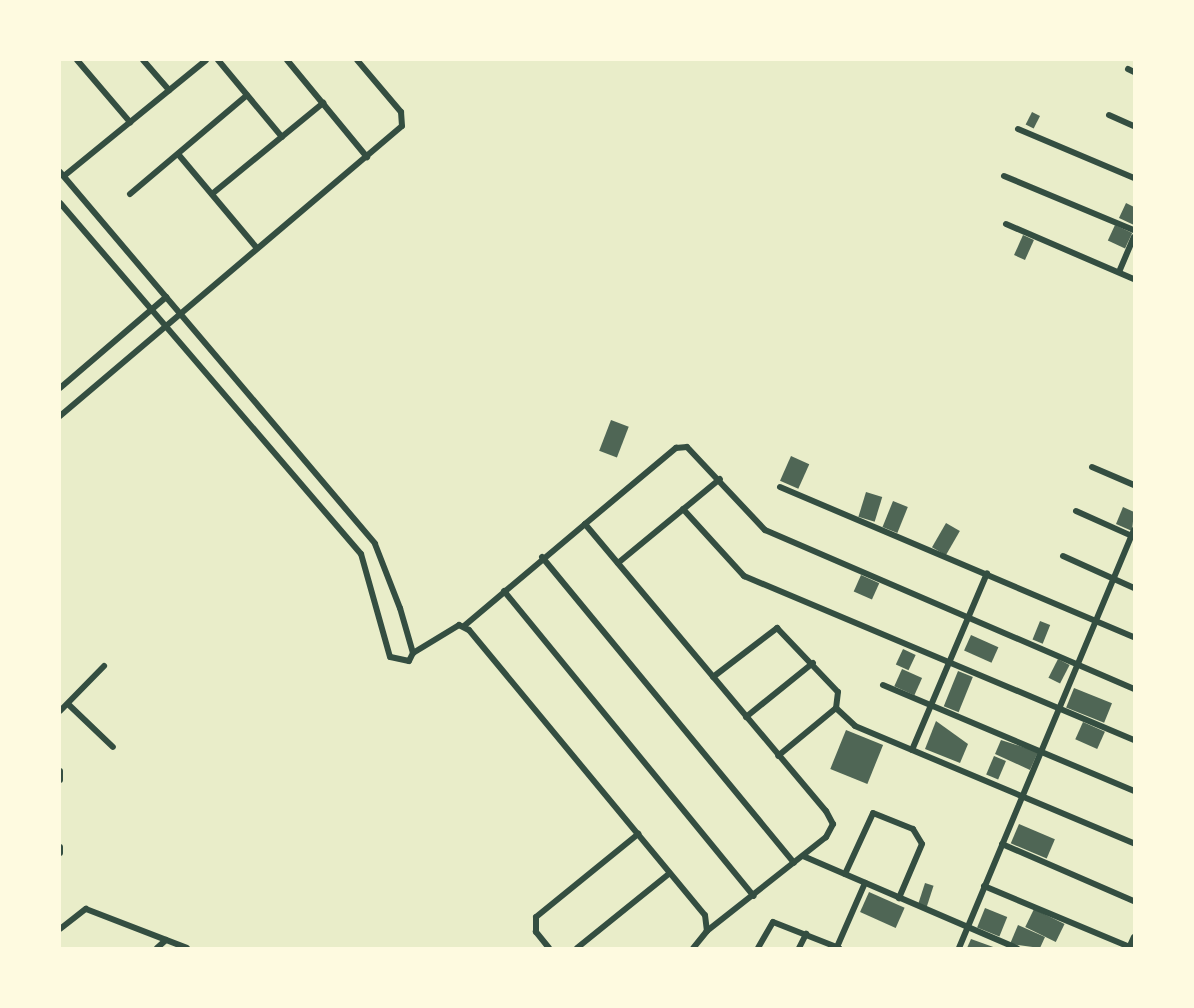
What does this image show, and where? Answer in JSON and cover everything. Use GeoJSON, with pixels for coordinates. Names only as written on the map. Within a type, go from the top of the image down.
{"type":"FeatureCollection","features":[{"type":"Feature","properties":{"kind":"street"},"geometry":{"type":"LineString","coordinates":[[77,60],[130,122]]}},
{"type":"Feature","properties":{"kind":"street"},"geometry":{"type":"LineString","coordinates":[[144,60],[169,90]]}},
{"type":"Feature","properties":{"kind":"street"},"geometry":{"type":"LineString","coordinates":[[206,60],[62,174],[375,544],[413,653]]}},
{"type":"Feature","properties":{"kind":"street"},"geometry":{"type":"LineString","coordinates":[[218,60],[282,137]]}},
{"type":"Feature","properties":{"kind":"street"},"geometry":{"type":"LineString","coordinates":[[287,60],[368,156]]}},
{"type":"Feature","properties":{"kind":"street"},"geometry":{"type":"LineString","coordinates":[[60,416],[368,156],[404,119],[357,60]]}},
{"type":"Feature","properties":{"kind":"street"},"geometry":{"type":"LineString","coordinates":[[130,194],[247,95]]}},
{"type":"Feature","properties":{"kind":"street"},"geometry":{"type":"LineString","coordinates":[[212,194],[323,103]]}},
{"type":"Feature","properties":{"kind":"street"},"geometry":{"type":"LineString","coordinates":[[1109,115],[1135,126]]}},
{"type":"Feature","properties":{"kind":"street"},"geometry":{"type":"LineString","coordinates":[[1018,129],[1135,178]]}},
{"type":"Feature","properties":{"kind":"street"},"geometry":{"type":"LineString","coordinates":[[178,154],[257,248]]}},
{"type":"Feature","properties":{"kind":"street"},"geometry":{"type":"LineString","coordinates":[[1004,176],[1135,230]]}},
{"type":"Feature","properties":{"kind":"street"},"geometry":{"type":"LineString","coordinates":[[60,203],[361,554],[392,660],[409,661],[413,653],[464,626],[542,557],[682,445],[720,478],[765,530],[1135,689]]}},
{"type":"Feature","properties":{"kind":"street"},"geometry":{"type":"LineString","coordinates":[[1006,224],[1135,279]]}},
{"type":"Feature","properties":{"kind":"street"},"geometry":{"type":"LineString","coordinates":[[1119,272],[1135,237]]}},
{"type":"Feature","properties":{"kind":"street"},"geometry":{"type":"LineString","coordinates":[[60,388],[166,297]]}},
{"type":"Feature","properties":{"kind":"street"},"geometry":{"type":"LineString","coordinates":[[1092,467],[1135,485]]}},
{"type":"Feature","properties":{"kind":"street"},"geometry":{"type":"LineString","coordinates":[[618,563],[720,478]]}},
{"type":"Feature","properties":{"kind":"street"},"geometry":{"type":"LineString","coordinates":[[780,487],[1135,637]]}},
{"type":"Feature","properties":{"kind":"street"},"geometry":{"type":"LineString","coordinates":[[683,509],[744,576],[1135,740]]}},
{"type":"Feature","properties":{"kind":"street"},"geometry":{"type":"LineString","coordinates":[[958,948],[1134,534],[1076,511]]}},
{"type":"Feature","properties":{"kind":"street"},"geometry":{"type":"LineString","coordinates":[[585,524],[833,824],[803,856],[707,931],[693,948]]}},
{"type":"Feature","properties":{"kind":"street"},"geometry":{"type":"LineString","coordinates":[[1063,556],[1135,588]]}},
{"type":"Feature","properties":{"kind":"street"},"geometry":{"type":"LineString","coordinates":[[542,557],[794,863]]}},
{"type":"Feature","properties":{"kind":"street"},"geometry":{"type":"LineString","coordinates":[[912,750],[987,573]]}},
{"type":"Feature","properties":{"kind":"street"},"geometry":{"type":"LineString","coordinates":[[503,591],[754,896]]}},
{"type":"Feature","properties":{"kind":"street"},"geometry":{"type":"LineString","coordinates":[[464,626],[705,915],[707,931]]}},
{"type":"Feature","properties":{"kind":"street"},"geometry":{"type":"LineString","coordinates":[[713,677],[777,628],[838,692],[836,708],[778,756]]}},
{"type":"Feature","properties":{"kind":"street"},"geometry":{"type":"LineString","coordinates":[[746,717],[813,663]]}},
{"type":"Feature","properties":{"kind":"street"},"geometry":{"type":"LineString","coordinates":[[60,711],[104,666]]}},
{"type":"Feature","properties":{"kind":"street"},"geometry":{"type":"LineString","coordinates":[[883,685],[1135,791]]}},
{"type":"Feature","properties":{"kind":"street"},"geometry":{"type":"LineString","coordinates":[[68,704],[113,747]]}},
{"type":"Feature","properties":{"kind":"street"},"geometry":{"type":"LineString","coordinates":[[836,708],[855,726],[1135,843]]}},
{"type":"Feature","properties":{"kind":"street"},"geometry":{"type":"LineString","coordinates":[[60,771],[60,780]]}},
{"type":"Feature","properties":{"kind":"street"},"geometry":{"type":"LineString","coordinates":[[845,874],[873,813],[913,829],[922,844],[899,898]]}},
{"type":"Feature","properties":{"kind":"street"},"geometry":{"type":"LineString","coordinates":[[549,948],[536,932],[537,917],[638,834]]}},
{"type":"Feature","properties":{"kind":"street"},"geometry":{"type":"LineString","coordinates":[[1002,844],[1135,901]]}},
{"type":"Feature","properties":{"kind":"street"},"geometry":{"type":"LineString","coordinates":[[60,847],[60,853]]}},
{"type":"Feature","properties":{"kind":"street"},"geometry":{"type":"LineString","coordinates":[[803,856],[1017,948]]}},
{"type":"Feature","properties":{"kind":"street"},"geometry":{"type":"LineString","coordinates":[[578,948],[670,873]]}},
{"type":"Feature","properties":{"kind":"street"},"geometry":{"type":"LineString","coordinates":[[758,948],[773,922],[838,948],[865,883]]}},
{"type":"Feature","properties":{"kind":"street"},"geometry":{"type":"LineString","coordinates":[[985,886],[1130,948],[1135,937]]}},
{"type":"Feature","properties":{"kind":"street"},"geometry":{"type":"LineString","coordinates":[[60,929],[86,909],[187,948]]}},
{"type":"Feature","properties":{"kind":"street"},"geometry":{"type":"LineString","coordinates":[[799,948],[806,934]]}},
{"type":"Feature","properties":{"kind":"street"},"geometry":{"type":"LineString","coordinates":[[157,948],[166,940]]}},
{"type":"Feature","properties":{"kind":"building"},"geometry":{"type":"Polygon","coordinates":[[[1032,112],[1040,116],[1034,129],[1026,124],[1032,112]]]}},
{"type":"Feature","properties":{"kind":"building"},"geometry":{"type":"Polygon","coordinates":[[[1126,203],[1134,207],[1134,225],[1119,218],[1126,203]]]}},
{"type":"Feature","properties":{"kind":"building"},"geometry":{"type":"Polygon","coordinates":[[[1115,225],[1132,233],[1125,248],[1108,240],[1115,225]]]}},
{"type":"Feature","properties":{"kind":"building"},"geometry":{"type":"Polygon","coordinates":[[[1023,235],[1034,240],[1025,260],[1014,255],[1023,235]]]}},
{"type":"Feature","properties":{"kind":"building"},"geometry":{"type":"Polygon","coordinates":[[[611,420],[629,427],[617,458],[599,451],[611,420]]]}},
{"type":"Feature","properties":{"kind":"building"},"geometry":{"type":"Polygon","coordinates":[[[791,456],[809,464],[798,489],[780,481],[791,456]]]}},
{"type":"Feature","properties":{"kind":"building"},"geometry":{"type":"Polygon","coordinates":[[[866,492],[882,497],[875,522],[858,517],[866,492]]]}},
{"type":"Feature","properties":{"kind":"building"},"geometry":{"type":"Polygon","coordinates":[[[893,501],[908,507],[897,533],[883,527],[893,501]]]}},
{"type":"Feature","properties":{"kind":"building"},"geometry":{"type":"Polygon","coordinates":[[[1123,507],[1134,512],[1132,531],[1116,524],[1123,507]]]}},
{"type":"Feature","properties":{"kind":"building"},"geometry":{"type":"Polygon","coordinates":[[[946,523],[960,531],[946,555],[932,547],[946,523]]]}},
{"type":"Feature","properties":{"kind":"building"},"geometry":{"type":"Polygon","coordinates":[[[861,575],[879,583],[872,600],[854,591],[861,575]]]}},
{"type":"Feature","properties":{"kind":"building"},"geometry":{"type":"Polygon","coordinates":[[[1040,621],[1050,625],[1043,644],[1033,640],[1040,621]]]}},
{"type":"Feature","properties":{"kind":"building"},"geometry":{"type":"Polygon","coordinates":[[[971,635],[998,647],[991,663],[964,651],[971,635]]]}},
{"type":"Feature","properties":{"kind":"building"},"geometry":{"type":"Polygon","coordinates":[[[903,649],[916,655],[909,670],[896,664],[903,649]]]}},
{"type":"Feature","properties":{"kind":"building"},"geometry":{"type":"Polygon","coordinates":[[[1058,659],[1070,665],[1060,684],[1048,678],[1058,659]]]}},
{"type":"Feature","properties":{"kind":"building"},"geometry":{"type":"Polygon","coordinates":[[[902,669],[922,678],[914,695],[894,686],[902,669]]]}},
{"type":"Feature","properties":{"kind":"building"},"geometry":{"type":"Polygon","coordinates":[[[958,671],[973,677],[959,712],[944,706],[958,671]]]}},
{"type":"Feature","properties":{"kind":"building"},"geometry":{"type":"Polygon","coordinates":[[[1074,688],[1112,703],[1104,723],[1066,707],[1074,688]]]}},
{"type":"Feature","properties":{"kind":"building"},"geometry":{"type":"Polygon","coordinates":[[[936,721],[968,744],[960,763],[925,749],[936,721]]]}},
{"type":"Feature","properties":{"kind":"building"},"geometry":{"type":"Polygon","coordinates":[[[1083,722],[1105,732],[1097,749],[1075,739],[1083,722]]]}},
{"type":"Feature","properties":{"kind":"building"},"geometry":{"type":"Polygon","coordinates":[[[846,730],[883,745],[867,784],[830,769],[846,730]]]}},
{"type":"Feature","properties":{"kind":"building"},"geometry":{"type":"Polygon","coordinates":[[[1001,740],[1038,752],[1030,770],[995,754],[1001,740]]]}},
{"type":"Feature","properties":{"kind":"building"},"geometry":{"type":"Polygon","coordinates":[[[994,756],[1006,761],[998,779],[986,774],[994,756]]]}},
{"type":"Feature","properties":{"kind":"building"},"geometry":{"type":"Polygon","coordinates":[[[1019,824],[1055,839],[1047,859],[1011,843],[1019,824]]]}},
{"type":"Feature","properties":{"kind":"building"},"geometry":{"type":"Polygon","coordinates":[[[925,883],[934,886],[927,907],[918,904],[925,883]]]}},
{"type":"Feature","properties":{"kind":"building"},"geometry":{"type":"Polygon","coordinates":[[[869,892],[905,908],[896,928],[860,912],[869,892]]]}},
{"type":"Feature","properties":{"kind":"building"},"geometry":{"type":"Polygon","coordinates":[[[985,908],[1007,917],[999,936],[977,927],[985,908]]]}},
{"type":"Feature","properties":{"kind":"building"},"geometry":{"type":"Polygon","coordinates":[[[1034,909],[1065,924],[1056,942],[1025,927],[1034,909]]]}},
{"type":"Feature","properties":{"kind":"building"},"geometry":{"type":"Polygon","coordinates":[[[1018,925],[1045,937],[1040,948],[1010,944],[1018,925]]]}},
{"type":"Feature","properties":{"kind":"building"},"geometry":{"type":"Polygon","coordinates":[[[971,939],[996,948],[967,948],[971,939]]]}}]}
